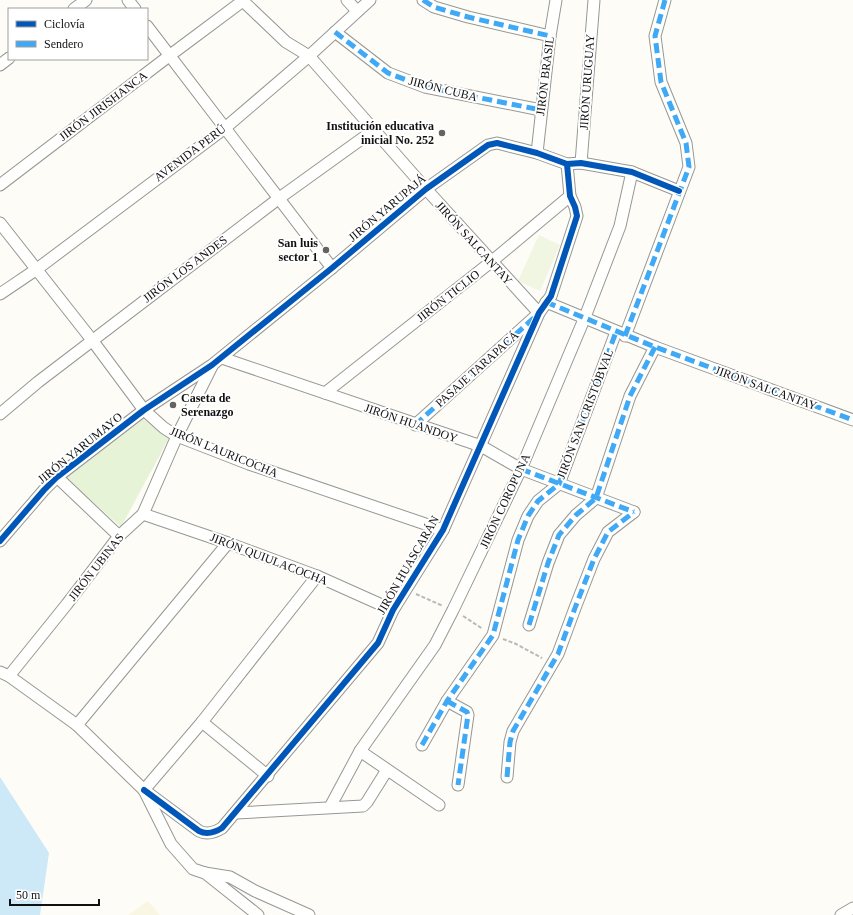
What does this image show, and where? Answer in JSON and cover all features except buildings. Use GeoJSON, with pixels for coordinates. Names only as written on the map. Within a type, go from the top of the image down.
{"type":"FeatureCollection","features":[{"type":"Feature","properties":{"kind":"street"},"geometry":{"type":"LineString","coordinates":[[75,8],[86,0]]}},
{"type":"Feature","properties":{"kind":"street"},"geometry":{"type":"LineString","coordinates":[[128,0],[134,8]]}},
{"type":"Feature","properties":{"kind":"street","name":"JIRÓN JIRISHANCA"},"geometry":{"type":"LineString","coordinates":[[0,184],[244,0]]}},
{"type":"Feature","properties":{"kind":"street","name":"JIRÓN SALCANTAY"},"geometry":{"type":"LineString","coordinates":[[244,0],[286,42],[309,56],[491,262],[539,313]]}},
{"type":"Feature","properties":{"kind":"street"},"geometry":{"type":"LineString","coordinates":[[348,0],[357,11]]}},
{"type":"Feature","properties":{"kind":"street","name":"AVENIDA PERÚ"},"geometry":{"type":"LineString","coordinates":[[0,294],[36,269],[225,128],[309,56],[370,0]]}},
{"type":"Feature","properties":{"kind":"street"},"geometry":{"type":"LineString","coordinates":[[423,0],[434,7],[468,17],[550,36]]}},
{"type":"Feature","properties":{"kind":"street","name":"JIRÓN BRASIL"},"geometry":{"type":"LineString","coordinates":[[537,153],[550,36],[556,0]]}},
{"type":"Feature","properties":{"kind":"street","name":"JIRÓN URUGUAY"},"geometry":{"type":"LineString","coordinates":[[581,163],[594,0]]}},
{"type":"Feature","properties":{"kind":"street","name":"JIRÓN SAN CRISTÓBVAL"},"geometry":{"type":"LineString","coordinates":[[422,745],[447,701],[493,635],[518,540],[528,516],[538,500],[559,484],[689,167],[686,143],[661,82],[656,36],[665,0]]}},
{"type":"Feature","properties":{"kind":"street"},"geometry":{"type":"LineString","coordinates":[[148,27],[332,268]]}},
{"type":"Feature","properties":{"kind":"street","name":"JIRÓN CUBA"},"geometry":{"type":"LineString","coordinates":[[336,32],[388,73],[425,87],[541,110]]}},
{"type":"Feature","properties":{"kind":"street"},"geometry":{"type":"LineString","coordinates":[[0,65],[8,59]]}},
{"type":"Feature","properties":{"kind":"street","name":"JIRÓN LOS ANDES"},"geometry":{"type":"LineString","coordinates":[[0,414],[92,340],[278,199],[374,130]]}},
{"type":"Feature","properties":{"kind":"street","name":"JIRÓN YARUPAJÁ"},"geometry":{"type":"LineString","coordinates":[[144,410],[222,358],[426,189],[488,145],[497,143],[537,153],[567,164],[581,163],[632,172],[679,191]]}},
{"type":"Feature","properties":{"kind":"street","name":"JIRÓN HUASCARÁN"},"geometry":{"type":"LineString","coordinates":[[144,790],[199,831],[204,833],[216,832],[222,828],[236,813],[268,776],[378,643],[393,610],[443,530],[539,313],[550,296],[577,216],[570,196],[567,164]]}},
{"type":"Feature","properties":{"kind":"street","name":"JIRÓN COROPUNA"},"geometry":{"type":"LineString","coordinates":[[330,807],[360,751],[435,645],[521,469],[585,317],[620,226],[632,172]]}},
{"type":"Feature","properties":{"kind":"street","name":"JIRÓN TICLIO"},"geometry":{"type":"LineString","coordinates":[[325,393],[491,262],[570,196]]}},
{"type":"Feature","properties":{"kind":"street","name":"JIRÓN LAURICOCHA"},"geometry":{"type":"LineString","coordinates":[[0,223],[92,340],[144,410],[164,428],[177,436],[249,464],[443,530]]}},
{"type":"Feature","properties":{"kind":"street","name":"JIRÓN SALCANTAY"},"geometry":{"type":"LineString","coordinates":[[546,302],[585,317],[620,334],[853,420]]}},
{"type":"Feature","properties":{"kind":"street","name":"PASAJE TARAPACÁ"},"geometry":{"type":"LineString","coordinates":[[415,424],[539,313]]}},
{"type":"Feature","properties":{"kind":"street"},"geometry":{"type":"LineString","coordinates":[[529,625],[548,563],[559,535],[576,515],[596,498],[630,396],[655,347]]}},
{"type":"Feature","properties":{"kind":"street","name":"JIRÓN HUANDOY"},"geometry":{"type":"LineString","coordinates":[[222,358],[481,446],[521,469],[634,512],[608,532],[594,558],[558,654],[552,664]]}},
{"type":"Feature","properties":{"kind":"street","name":"JIRÓN UBINAS"},"geometry":{"type":"LineString","coordinates":[[5,674],[67,604],[119,536],[143,514],[177,436],[212,365]]}},
{"type":"Feature","properties":{"kind":"street","name":"JIRÓN YARUMAYO"},"geometry":{"type":"LineString","coordinates":[[0,541],[57,477],[144,410]]}},
{"type":"Feature","properties":{"kind":"street"},"geometry":{"type":"LineString","coordinates":[[57,477],[119,536]]}},
{"type":"Feature","properties":{"kind":"street","name":"JIRÓN QUIULACOCHA"},"geometry":{"type":"LineString","coordinates":[[143,514],[318,576],[393,610]]}},
{"type":"Feature","properties":{"kind":"street"},"geometry":{"type":"LineString","coordinates":[[77,725],[228,543]]}},
{"type":"Feature","properties":{"kind":"street"},"geometry":{"type":"LineString","coordinates":[[144,790],[202,722],[318,576]]}},
{"type":"Feature","properties":{"kind":"street"},"geometry":{"type":"LineString","coordinates":[[507,777],[510,742],[513,730],[552,664]]}},
{"type":"Feature","properties":{"kind":"street"},"geometry":{"type":"LineString","coordinates":[[5,674],[77,725],[144,790],[171,844],[194,869],[205,873],[230,877],[255,891],[309,915]]}},
{"type":"Feature","properties":{"kind":"street"},"geometry":{"type":"LineString","coordinates":[[447,701],[466,712],[468,715],[458,785]]}},
{"type":"Feature","properties":{"kind":"street"},"geometry":{"type":"LineString","coordinates":[[202,722],[268,776]]}},
{"type":"Feature","properties":{"kind":"street"},"geometry":{"type":"LineString","coordinates":[[360,751],[439,805]]}},
{"type":"Feature","properties":{"kind":"street"},"geometry":{"type":"LineString","coordinates":[[236,813],[363,806],[387,770]]}},
{"type":"Feature","properties":{"kind":"street"},"geometry":{"type":"LineString","coordinates":[[205,873],[258,915]]}},
{"type":"Feature","properties":{"kind":"street"},"geometry":{"type":"LineString","coordinates":[[841,915],[853,908]]}},
{"type":"Feature","properties":{"kind":"path"},"geometry":{"type":"LineString","coordinates":[[406,590],[453,610],[493,635],[516,644],[552,664]]}},
{"type":"Feature","properties":{"kind":"shaded area"},"geometry":{"type":"Polygon","coordinates":[[[148,901],[160,915],[128,915],[148,901]]]}},
{"type":"Feature","properties":{"kind":"green space"},"geometry":{"type":"Polygon","coordinates":[[[539,235],[560,245],[540,291],[518,281],[539,235]]]}},
{"type":"Feature","properties":{"kind":"green space"},"geometry":{"type":"Polygon","coordinates":[[[142,418],[169,438],[121,527],[66,478],[142,418]]]}},
{"type":"Feature","properties":{"kind":"water"},"geometry":{"type":"Polygon","coordinates":[[[0,777],[49,853],[40,915],[0,915],[0,777]]]}},
{"type":"Feature","properties":{"kind":"marked path"},"geometry":{"type":"LineString","coordinates":[[423,0],[434,7],[468,17],[550,36]]}},
{"type":"Feature","properties":{"kind":"marked path"},"geometry":{"type":"LineString","coordinates":[[625,336],[689,167],[686,143],[661,82],[655,36],[665,0]]}},
{"type":"Feature","properties":{"kind":"marked path"},"geometry":{"type":"LineString","coordinates":[[335,32],[388,73],[425,87],[541,110]]}},
{"type":"Feature","properties":{"kind":"marked path"},"geometry":{"type":"LineString","coordinates":[[546,302],[655,347],[853,420]]}},
{"type":"Feature","properties":{"kind":"marked path"},"geometry":{"type":"LineString","coordinates":[[415,425],[536,316]]}},
{"type":"Feature","properties":{"kind":"marked path"},"geometry":{"type":"LineString","coordinates":[[422,745],[447,701],[493,635],[518,540],[528,516],[538,501],[559,484],[616,332]]}},
{"type":"Feature","properties":{"kind":"marked path"},"geometry":{"type":"LineString","coordinates":[[529,625],[548,563],[559,535],[576,515],[596,498],[630,396],[655,347]]}},
{"type":"Feature","properties":{"kind":"marked path"},"geometry":{"type":"LineString","coordinates":[[521,469],[634,512]]}},
{"type":"Feature","properties":{"kind":"marked path"},"geometry":{"type":"LineString","coordinates":[[507,777],[510,742],[513,731],[558,654],[594,559],[608,532],[634,512]]}},
{"type":"Feature","properties":{"kind":"marked path"},"geometry":{"type":"LineString","coordinates":[[447,701],[467,712],[468,715],[458,785]]}},
{"type":"Feature","properties":{"kind":"cycle path"},"geometry":{"type":"LineString","coordinates":[[0,541],[57,477],[144,410],[212,365],[332,268],[426,189],[488,145],[497,143],[537,153],[567,164],[581,163],[632,172],[679,191]]}},
{"type":"Feature","properties":{"kind":"cycle path"},"geometry":{"type":"LineString","coordinates":[[144,790],[199,831],[210,833],[222,828],[378,643],[393,610],[443,530],[539,313],[551,296],[577,216],[570,196],[567,164]]}},
{"type":"Feature","properties":{"kind":"place","name":"Institución educativa inicial No. 252"},"geometry":{"type":"Point","coordinates":[442,133]}},
{"type":"Feature","properties":{"kind":"place","name":"San luis sector 1"},"geometry":{"type":"Point","coordinates":[326,250]}},
{"type":"Feature","properties":{"kind":"place","name":"Caseta de Serenazgo"},"geometry":{"type":"Point","coordinates":[173,405]}}]}
